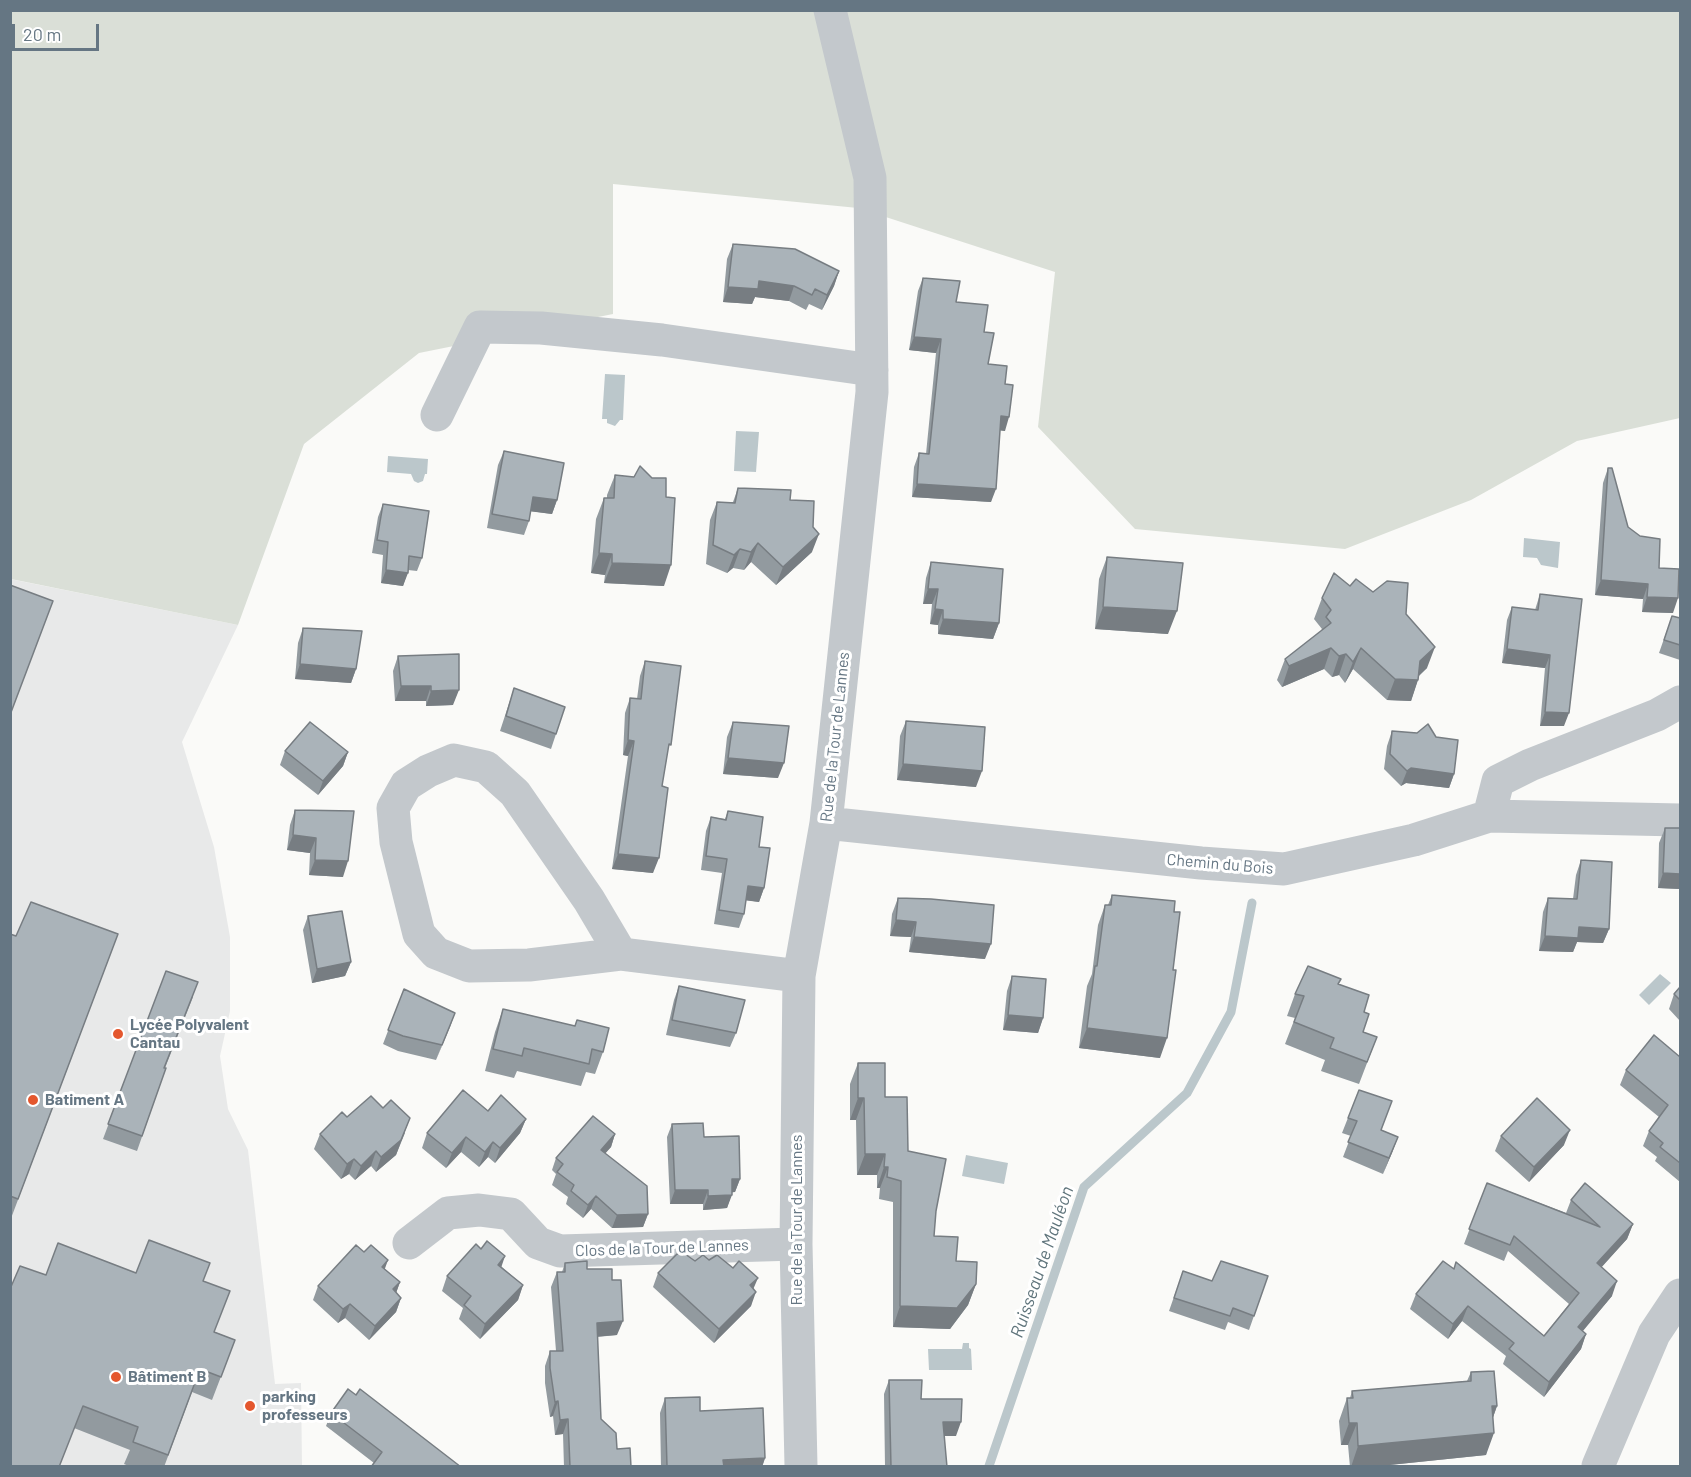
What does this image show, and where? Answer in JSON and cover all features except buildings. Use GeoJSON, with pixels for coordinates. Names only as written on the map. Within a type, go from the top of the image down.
{"type":"FeatureCollection","features":[{"type":"Feature","properties":{"kind":"street","name":"Rue de la Tour de Lannes"},"geometry":{"type":"LineString","coordinates":[[801,1467],[796,1244],[799,976],[826,823],[872,392],[870,178],[830,10]]}},
{"type":"Feature","properties":{"kind":"street"},"geometry":{"type":"LineString","coordinates":[[437,415],[480,327],[541,328],[662,340],[872,370]]}},
{"type":"Feature","properties":{"kind":"street"},"geometry":{"type":"LineString","coordinates":[[1489,816],[1498,781],[1530,765],[1657,715],[1680,702]]}},
{"type":"Feature","properties":{"kind":"street"},"geometry":{"type":"LineString","coordinates":[[621,954],[589,900],[515,793],[486,767],[454,760],[428,771],[406,785],[393,808],[396,842],[419,934],[436,953],[469,966],[529,965],[621,954],[799,976]]}},
{"type":"Feature","properties":{"kind":"street","name":"Chemin du Bois"},"geometry":{"type":"LineString","coordinates":[[826,823],[1201,863],[1284,869],[1414,840],[1489,816],[1680,820]]}},
{"type":"Feature","properties":{"kind":"street","name":"Clos de la Tour de Lannes"},"geometry":{"type":"LineString","coordinates":[[409,1243],[448,1213],[479,1210],[511,1214],[538,1243],[560,1251],[796,1244]]}},
{"type":"Feature","properties":{"kind":"street"},"geometry":{"type":"LineString","coordinates":[[1598,1467],[1654,1334],[1680,1295]]}},
{"type":"Feature","properties":{"kind":"shaded area"},"geometry":{"type":"Polygon","coordinates":[[[10,11],[1680,11],[1680,418],[1577,441],[1471,500],[1345,549],[1135,529],[1038,427],[1055,272],[858,208],[613,184],[613,314],[419,353],[304,444],[238,625],[11,579],[10,11]]]}},
{"type":"Feature","properties":{"kind":"shaded area"},"geometry":{"type":"Polygon","coordinates":[[[605,374],[625,375],[623,420],[615,426],[607,423],[607,419],[602,419],[605,374]]]}},
{"type":"Feature","properties":{"kind":"shaded area"},"geometry":{"type":"Polygon","coordinates":[[[736,431],[759,432],[756,472],[734,471],[736,431]]]}},
{"type":"Feature","properties":{"kind":"shaded area"},"geometry":{"type":"Polygon","coordinates":[[[388,456],[428,459],[427,474],[423,481],[418,483],[414,481],[411,474],[387,472],[388,456]]]}},
{"type":"Feature","properties":{"kind":"shaded area"},"geometry":{"type":"Polygon","coordinates":[[[1524,538],[1560,542],[1558,568],[1541,565],[1537,558],[1523,557],[1524,538]]]}},
{"type":"Feature","properties":{"kind":"shaded area","name":"Lycée Polyvalent Cantau"},"geometry":{"type":"Polygon","coordinates":[[[10,579],[238,625],[182,742],[214,847],[230,937],[230,1011],[220,1056],[228,1109],[248,1150],[275,1384],[301,1383],[302,1466],[11,1466],[10,579]]]}},
{"type":"Feature","properties":{"kind":"shaded area"},"geometry":{"type":"Polygon","coordinates":[[[1660,974],[1671,983],[1649,1005],[1639,995],[1660,974]]]}},
{"type":"Feature","properties":{"kind":"shaded area"},"geometry":{"type":"Polygon","coordinates":[[[966,1155],[1008,1163],[1004,1184],[962,1176],[966,1155]]]}},
{"type":"Feature","properties":{"kind":"shaded area"},"geometry":{"type":"Polygon","coordinates":[[[963,1343],[969,1343],[971,1349],[972,1370],[929,1370],[928,1349],[962,1349],[963,1343]]]}},
{"type":"Feature","properties":{"kind":"waterway","name":"Ruisseau de Mauléon"},"geometry":{"type":"LineString","coordinates":[[989,1466],[1084,1187],[1187,1093],[1231,1012],[1252,903]]}},
{"type":"Feature","properties":{"kind":"place","name":"Lycée Polyvalent Cantau"},"geometry":{"type":"Point","coordinates":[118,1034]}},
{"type":"Feature","properties":{"kind":"place","name":"Batiment A"},"geometry":{"type":"Point","coordinates":[33,1100]}},
{"type":"Feature","properties":{"kind":"place","name":"Bâtiment B"},"geometry":{"type":"Point","coordinates":[116,1377]}},
{"type":"Feature","properties":{"kind":"place","name":"parking professeurs"},"geometry":{"type":"Point","coordinates":[250,1406]}}]}
